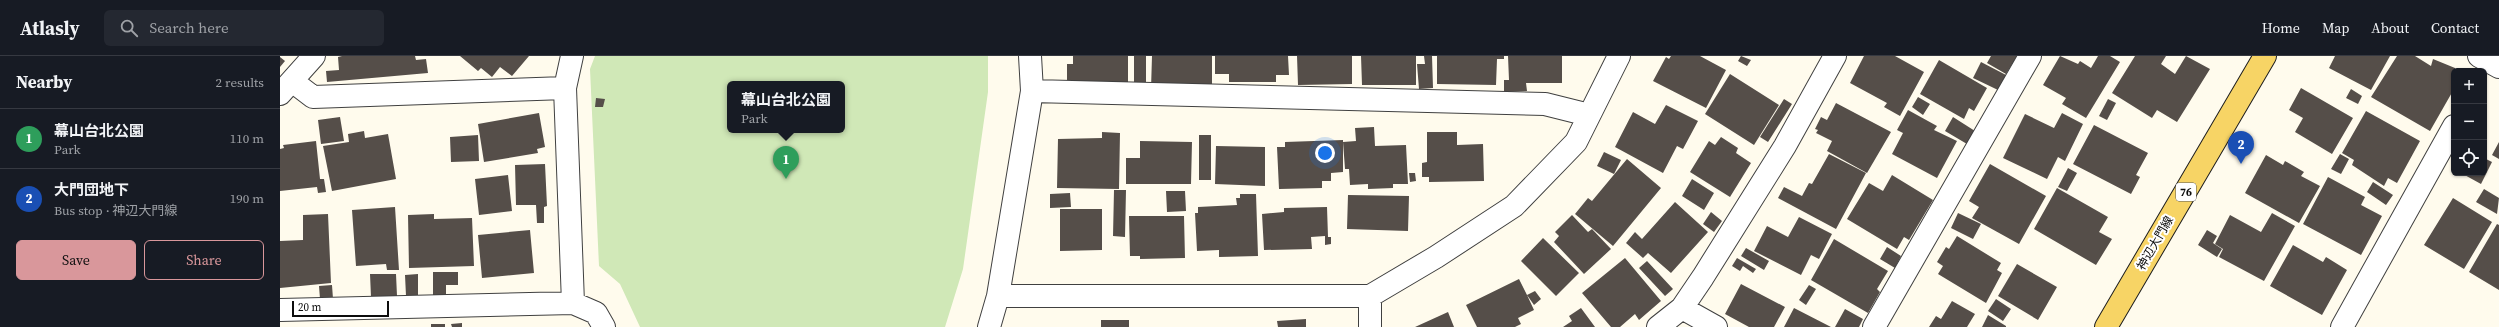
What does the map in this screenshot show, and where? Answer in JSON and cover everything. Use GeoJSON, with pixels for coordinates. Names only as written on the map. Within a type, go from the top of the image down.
{"type":"FeatureCollection","features":[{"type":"Feature","properties":{"kind":"main road","name":"神辺大門線"},"geometry":{"type":"LineString","coordinates":[[2111,325],[2265,56]]}},
{"type":"Feature","properties":{"kind":"street"},"geometry":{"type":"LineString","coordinates":[[314,56],[286,87],[313,97],[565,88]]}},
{"type":"Feature","properties":{"kind":"street"},"geometry":{"type":"LineString","coordinates":[[572,56],[565,88],[573,303]]}},
{"type":"Feature","properties":{"kind":"street"},"geometry":{"type":"LineString","coordinates":[[989,327],[998,296],[1032,91],[1030,56]]}},
{"type":"Feature","properties":{"kind":"street"},"geometry":{"type":"LineString","coordinates":[[998,296],[1370,296],[1436,257],[1514,206],[1576,142],[1619,56]]}},
{"type":"Feature","properties":{"kind":"street"},"geometry":{"type":"LineString","coordinates":[[1658,327],[1682,308],[1785,146],[1835,56]]}},
{"type":"Feature","properties":{"kind":"street"},"geometry":{"type":"LineString","coordinates":[[1874,327],[2030,56]]}},
{"type":"Feature","properties":{"kind":"street"},"geometry":{"type":"LineString","coordinates":[[1032,91],[1545,104],[1589,115]]}},
{"type":"Feature","properties":{"kind":"street"},"geometry":{"type":"LineString","coordinates":[[2342,327],[2451,131]]}},
{"type":"Feature","properties":{"kind":"street"},"geometry":{"type":"LineString","coordinates":[[1370,296],[1370,327]]}},
{"type":"Feature","properties":{"kind":"street"},"geometry":{"type":"LineString","coordinates":[[280,310],[573,303],[596,313],[604,327]]}},
{"type":"Feature","properties":{"kind":"street"},"geometry":{"type":"LineString","coordinates":[[1682,308],[1716,327]]}},
{"type":"Feature","properties":{"kind":"green space"},"geometry":{"type":"Polygon","coordinates":[[[595,56],[988,56],[988,92],[963,269],[945,327],[640,327],[620,284],[599,266],[590,69],[595,56]]]}},
{"type":"Feature","properties":{"kind":"building"},"geometry":{"type":"Polygon","coordinates":[[[415,56],[416,60],[426,59],[428,73],[327,82],[326,71],[339,70],[338,57],[415,56]]]}},
{"type":"Feature","properties":{"kind":"building"},"geometry":{"type":"Polygon","coordinates":[[[460,56],[529,56],[512,76],[500,67],[492,77],[481,68],[478,71],[460,56]]]}},
{"type":"Feature","properties":{"kind":"building"},"geometry":{"type":"Polygon","coordinates":[[[1073,56],[1128,56],[1128,89],[1067,88],[1067,64],[1073,64],[1073,56]]]}},
{"type":"Feature","properties":{"kind":"building"},"geometry":{"type":"Polygon","coordinates":[[[1134,56],[1146,56],[1146,84],[1134,84],[1134,56]]]}},
{"type":"Feature","properties":{"kind":"building"},"geometry":{"type":"Polygon","coordinates":[[[1152,56],[1212,56],[1212,90],[1151,89],[1152,56]]]}},
{"type":"Feature","properties":{"kind":"building"},"geometry":{"type":"Polygon","coordinates":[[[1215,56],[1288,56],[1289,75],[1276,75],[1276,82],[1229,82],[1229,74],[1215,74],[1215,56]]]}},
{"type":"Feature","properties":{"kind":"building"},"geometry":{"type":"Polygon","coordinates":[[[1297,56],[1352,56],[1352,84],[1298,85],[1297,56]]]}},
{"type":"Feature","properties":{"kind":"building"},"geometry":{"type":"Polygon","coordinates":[[[1361,56],[1416,56],[1416,85],[1362,85],[1361,56]]]}},
{"type":"Feature","properties":{"kind":"building"},"geometry":{"type":"Polygon","coordinates":[[[1424,56],[1432,56],[1433,88],[1419,89],[1417,64],[1425,64],[1424,56]]]}},
{"type":"Feature","properties":{"kind":"building"},"geometry":{"type":"Polygon","coordinates":[[[1437,56],[1504,56],[1504,59],[1497,59],[1496,85],[1437,84],[1437,56]]]}},
{"type":"Feature","properties":{"kind":"building"},"geometry":{"type":"Polygon","coordinates":[[[1508,56],[1562,56],[1562,83],[1526,83],[1527,91],[1504,92],[1504,80],[1509,80],[1508,56]]]}},
{"type":"Feature","properties":{"kind":"building"},"geometry":{"type":"Polygon","coordinates":[[[1671,56],[1700,56],[1726,70],[1706,108],[1653,81],[1666,57],[1669,59],[1671,56]]]}},
{"type":"Feature","properties":{"kind":"building"},"geometry":{"type":"Polygon","coordinates":[[[1741,56],[1751,60],[1747,66],[1738,61],[1741,56]]]}},
{"type":"Feature","properties":{"kind":"building"},"geometry":{"type":"Polygon","coordinates":[[[1864,56],[1895,56],[1924,72],[1900,116],[1884,107],[1887,103],[1850,83],[1864,56]]]}},
{"type":"Feature","properties":{"kind":"building"},"geometry":{"type":"Polygon","coordinates":[[[1991,56],[2017,56],[2006,74],[1987,63],[1991,56]]]}},
{"type":"Feature","properties":{"kind":"building"},"geometry":{"type":"Polygon","coordinates":[[[2060,56],[2078,64],[2080,61],[2091,68],[2098,56],[2110,56],[2120,62],[2086,118],[2062,104],[2066,98],[2043,85],[2060,56]]]}},
{"type":"Feature","properties":{"kind":"building"},"geometry":{"type":"Polygon","coordinates":[[[2135,56],[2166,56],[2161,64],[2175,74],[2186,56],[2210,69],[2177,122],[2157,110],[2152,118],[2112,93],[2135,56]]]}},
{"type":"Feature","properties":{"kind":"building"},"geometry":{"type":"Polygon","coordinates":[[[2335,56],[2390,56],[2371,90],[2329,68],[2335,56]]]}},
{"type":"Feature","properties":{"kind":"building"},"geometry":{"type":"Polygon","coordinates":[[[2397,56],[2415,56],[2431,66],[2433,59],[2455,68],[2451,68],[2451,94],[2430,131],[2371,97],[2397,56]]]}},
{"type":"Feature","properties":{"kind":"building"},"geometry":{"type":"Polygon","coordinates":[[[280,57],[285,61],[280,67],[280,57]]]}},
{"type":"Feature","properties":{"kind":"building"},"geometry":{"type":"Polygon","coordinates":[[[1939,60],[1987,88],[1974,111],[1969,108],[1964,119],[1920,94],[1939,60]]]}},
{"type":"Feature","properties":{"kind":"building"},"geometry":{"type":"Polygon","coordinates":[[[1981,62],[2006,75],[1998,90],[1973,78],[1981,62]]]}},
{"type":"Feature","properties":{"kind":"building"},"geometry":{"type":"Polygon","coordinates":[[[1730,74],[1779,105],[1754,145],[1705,114],[1730,74]]]}},
{"type":"Feature","properties":{"kind":"building"},"geometry":{"type":"Polygon","coordinates":[[[2301,88],[2353,118],[2332,154],[2295,132],[2303,118],[2289,110],[2301,88]]]}},
{"type":"Feature","properties":{"kind":"building"},"geometry":{"type":"Polygon","coordinates":[[[2351,89],[2362,96],[2358,104],[2346,98],[2351,89]]]}},
{"type":"Feature","properties":{"kind":"building"},"geometry":{"type":"Polygon","coordinates":[[[1918,97],[1930,104],[1923,115],[1912,107],[1918,97]]]}},
{"type":"Feature","properties":{"kind":"building"},"geometry":{"type":"Polygon","coordinates":[[[596,98],[605,99],[603,107],[595,107],[596,98]]]}},
{"type":"Feature","properties":{"kind":"building"},"geometry":{"type":"Polygon","coordinates":[[[1784,99],[1792,104],[1768,142],[1760,137],[1784,99]]]}},
{"type":"Feature","properties":{"kind":"building"},"geometry":{"type":"Polygon","coordinates":[[[2108,99],[2116,103],[2107,120],[2099,116],[2108,99]]]}},
{"type":"Feature","properties":{"kind":"building"},"geometry":{"type":"Polygon","coordinates":[[[1836,103],[1891,132],[1867,173],[1827,151],[1832,141],[1816,133],[1818,130],[1815,129],[1821,117],[1827,120],[1836,103]]]}},
{"type":"Feature","properties":{"kind":"building"},"geometry":{"type":"Polygon","coordinates":[[[1666,105],[1698,121],[1683,149],[1677,146],[1663,173],[1615,147],[1633,112],[1655,124],[1666,105]]]}},
{"type":"Feature","properties":{"kind":"building"},"geometry":{"type":"Polygon","coordinates":[[[1908,110],[1937,126],[1934,130],[1957,141],[1937,178],[1892,154],[1903,133],[1897,130],[1908,110]]]}},
{"type":"Feature","properties":{"kind":"building"},"geometry":{"type":"Polygon","coordinates":[[[2366,111],[2420,141],[2397,183],[2388,178],[2384,186],[2352,165],[2354,160],[2342,153],[2366,111]]]}},
{"type":"Feature","properties":{"kind":"building"},"geometry":{"type":"Polygon","coordinates":[[[539,113],[545,147],[537,149],[538,153],[484,162],[478,124],[539,113]]]}},
{"type":"Feature","properties":{"kind":"building"},"geometry":{"type":"Polygon","coordinates":[[[2062,113],[2083,124],[2065,161],[2058,157],[2047,179],[2003,158],[2025,114],[2054,128],[2062,113]]]}},
{"type":"Feature","properties":{"kind":"building"},"geometry":{"type":"Polygon","coordinates":[[[340,117],[344,141],[321,144],[318,120],[340,117]]]}},
{"type":"Feature","properties":{"kind":"building"},"geometry":{"type":"Polygon","coordinates":[[[1953,117],[1975,131],[1967,144],[1945,131],[1953,117]]]}},
{"type":"Feature","properties":{"kind":"building"},"geometry":{"type":"Polygon","coordinates":[[[2094,125],[2148,153],[2136,175],[2140,177],[2131,194],[2073,164],[2094,125]]]}},
{"type":"Feature","properties":{"kind":"building"},"geometry":{"type":"Polygon","coordinates":[[[1374,127],[1375,146],[1406,145],[1408,184],[1393,184],[1393,188],[1368,189],[1368,184],[1350,185],[1349,169],[1345,169],[1343,142],[1356,141],[1355,128],[1374,127]]]}},
{"type":"Feature","properties":{"kind":"building"},"geometry":{"type":"Polygon","coordinates":[[[364,131],[365,138],[388,134],[396,179],[332,191],[323,146],[349,142],[348,134],[364,131]]]}},
{"type":"Feature","properties":{"kind":"building"},"geometry":{"type":"Polygon","coordinates":[[[1102,132],[1120,133],[1119,189],[1057,188],[1058,139],[1102,138],[1102,132]]]}},
{"type":"Feature","properties":{"kind":"building"},"geometry":{"type":"Polygon","coordinates":[[[1427,132],[1457,132],[1457,145],[1483,144],[1484,181],[1429,182],[1429,177],[1422,177],[1422,163],[1427,162],[1427,132]]]}},
{"type":"Feature","properties":{"kind":"building"},"geometry":{"type":"Polygon","coordinates":[[[478,135],[479,161],[451,162],[450,137],[478,135]]]}},
{"type":"Feature","properties":{"kind":"building"},"geometry":{"type":"Polygon","coordinates":[[[1199,135],[1211,135],[1211,180],[1199,180],[1199,135]]]}},
{"type":"Feature","properties":{"kind":"building"},"geometry":{"type":"Polygon","coordinates":[[[1721,137],[1738,148],[1736,153],[1751,163],[1730,197],[1690,172],[1709,141],[1715,145],[1721,137]]]}},
{"type":"Feature","properties":{"kind":"building"},"geometry":{"type":"Polygon","coordinates":[[[1343,140],[1343,172],[1331,173],[1331,181],[1322,181],[1322,188],[1279,189],[1277,147],[1285,147],[1285,142],[1343,140]]]}},
{"type":"Feature","properties":{"kind":"building"},"geometry":{"type":"Polygon","coordinates":[[[316,141],[320,179],[324,179],[326,192],[318,193],[317,187],[280,191],[280,149],[284,148],[283,145],[316,141]]]}},
{"type":"Feature","properties":{"kind":"building"},"geometry":{"type":"Polygon","coordinates":[[[1140,141],[1192,142],[1191,184],[1126,184],[1126,158],[1140,158],[1140,141]]]}},
{"type":"Feature","properties":{"kind":"building"},"geometry":{"type":"Polygon","coordinates":[[[2499,142],[2499,159],[2492,155],[2499,142]]]}},
{"type":"Feature","properties":{"kind":"building"},"geometry":{"type":"Polygon","coordinates":[[[1216,146],[1265,147],[1265,186],[1215,184],[1216,146]]]}},
{"type":"Feature","properties":{"kind":"building"},"geometry":{"type":"Polygon","coordinates":[[[1604,152],[1621,160],[1614,174],[1597,166],[1604,152]]]}},
{"type":"Feature","properties":{"kind":"building"},"geometry":{"type":"Polygon","coordinates":[[[1829,154],[1866,173],[1836,229],[1778,198],[1784,187],[1802,196],[1809,183],[1812,184],[1829,154]]]}},
{"type":"Feature","properties":{"kind":"building"},"geometry":{"type":"Polygon","coordinates":[[[2340,154],[2349,159],[2341,174],[2331,169],[2340,154]]]}},
{"type":"Feature","properties":{"kind":"building"},"geometry":{"type":"Polygon","coordinates":[[[2266,155],[2283,165],[2285,161],[2304,172],[2301,176],[2320,186],[2299,223],[2245,193],[2266,155]]]}},
{"type":"Feature","properties":{"kind":"building"},"geometry":{"type":"Polygon","coordinates":[[[1627,159],[1661,188],[1613,246],[1575,214],[1588,198],[1592,201],[1627,159]]]}},
{"type":"Feature","properties":{"kind":"building"},"geometry":{"type":"Polygon","coordinates":[[[2487,160],[2492,162],[2487,172],[2487,160]]]}},
{"type":"Feature","properties":{"kind":"building"},"geometry":{"type":"Polygon","coordinates":[[[545,164],[547,206],[544,207],[544,223],[537,223],[536,205],[516,205],[515,165],[545,164]]]}},
{"type":"Feature","properties":{"kind":"building"},"geometry":{"type":"Polygon","coordinates":[[[1990,164],[2046,196],[2019,244],[1972,218],[1979,207],[1969,201],[1990,164]]]}},
{"type":"Feature","properties":{"kind":"building"},"geometry":{"type":"Polygon","coordinates":[[[2068,168],[2077,173],[2067,191],[2058,187],[2068,168]]]}},
{"type":"Feature","properties":{"kind":"building"},"geometry":{"type":"Polygon","coordinates":[[[1409,173],[1415,173],[1416,181],[1410,182],[1409,173]]]}},
{"type":"Feature","properties":{"kind":"building"},"geometry":{"type":"Polygon","coordinates":[[[508,175],[512,211],[479,215],[475,179],[508,175]]]}},
{"type":"Feature","properties":{"kind":"building"},"geometry":{"type":"Polygon","coordinates":[[[1892,175],[1933,200],[1909,240],[1904,237],[1897,249],[1847,219],[1869,183],[1883,191],[1892,175]]]}},
{"type":"Feature","properties":{"kind":"building"},"geometry":{"type":"Polygon","coordinates":[[[2466,176],[2485,176],[2481,184],[2466,176]]]}},
{"type":"Feature","properties":{"kind":"building"},"geometry":{"type":"Polygon","coordinates":[[[2328,177],[2365,197],[2361,205],[2382,216],[2361,255],[2303,224],[2328,177]]]}},
{"type":"Feature","properties":{"kind":"building"},"geometry":{"type":"Polygon","coordinates":[[[1692,179],[1714,193],[1704,210],[1682,196],[1692,179]]]}},
{"type":"Feature","properties":{"kind":"building"},"geometry":{"type":"Polygon","coordinates":[[[2373,182],[2393,195],[2386,205],[2367,192],[2373,182]]]}},
{"type":"Feature","properties":{"kind":"building"},"geometry":{"type":"Polygon","coordinates":[[[2057,188],[2108,217],[2099,232],[2112,239],[2096,265],[2034,229],[2057,188]]]}},
{"type":"Feature","properties":{"kind":"building"},"geometry":{"type":"Polygon","coordinates":[[[2484,189],[2499,198],[2497,214],[2476,202],[2484,189]]]}},
{"type":"Feature","properties":{"kind":"building"},"geometry":{"type":"Polygon","coordinates":[[[1114,190],[1126,190],[1125,237],[1113,236],[1114,190]]]}},
{"type":"Feature","properties":{"kind":"building"},"geometry":{"type":"Polygon","coordinates":[[[1166,191],[1185,191],[1186,211],[1167,212],[1166,191]]]}},
{"type":"Feature","properties":{"kind":"building"},"geometry":{"type":"Polygon","coordinates":[[[1070,193],[1071,207],[1050,208],[1050,194],[1070,193]]]}},
{"type":"Feature","properties":{"kind":"building"},"geometry":{"type":"Polygon","coordinates":[[[1240,194],[1256,194],[1258,256],[1219,257],[1219,250],[1197,251],[1195,213],[1198,213],[1198,207],[1237,205],[1236,198],[1240,198],[1240,194]]]}},
{"type":"Feature","properties":{"kind":"building"},"geometry":{"type":"Polygon","coordinates":[[[1348,195],[1409,196],[1408,231],[1347,229],[1348,195]]]}},
{"type":"Feature","properties":{"kind":"building"},"geometry":{"type":"Polygon","coordinates":[[[2453,198],[2492,222],[2464,269],[2424,245],[2453,198]]]}},
{"type":"Feature","properties":{"kind":"building"},"geometry":{"type":"Polygon","coordinates":[[[1675,202],[1708,232],[1671,273],[1648,253],[1643,258],[1626,243],[1635,232],[1642,239],[1675,202]]]}},
{"type":"Feature","properties":{"kind":"building"},"geometry":{"type":"Polygon","coordinates":[[[395,207],[399,270],[387,270],[386,264],[356,266],[352,210],[395,207]]]}},
{"type":"Feature","properties":{"kind":"building"},"geometry":{"type":"Polygon","coordinates":[[[1327,207],[1328,237],[1331,237],[1331,244],[1325,245],[1325,236],[1311,237],[1312,249],[1264,250],[1262,214],[1284,212],[1284,208],[1327,207]]]}},
{"type":"Feature","properties":{"kind":"building"},"geometry":{"type":"Polygon","coordinates":[[[1060,209],[1102,209],[1102,250],[1060,251],[1060,209]]]}},
{"type":"Feature","properties":{"kind":"building"},"geometry":{"type":"Polygon","coordinates":[[[1711,212],[1722,221],[1714,232],[1703,224],[1711,212]]]}},
{"type":"Feature","properties":{"kind":"building"},"geometry":{"type":"Polygon","coordinates":[[[1958,213],[1981,224],[1973,239],[1951,228],[1958,213]]]}},
{"type":"Feature","properties":{"kind":"building"},"geometry":{"type":"Polygon","coordinates":[[[2272,213],[2295,226],[2264,281],[2219,257],[2223,249],[2215,244],[2230,215],[2261,232],[2272,213]]]}},
{"type":"Feature","properties":{"kind":"building"},"geometry":{"type":"Polygon","coordinates":[[[328,214],[331,283],[280,288],[280,241],[303,240],[303,215],[328,214]]]}},
{"type":"Feature","properties":{"kind":"building"},"geometry":{"type":"Polygon","coordinates":[[[434,214],[434,219],[472,218],[474,266],[409,268],[408,215],[434,214]]]}},
{"type":"Feature","properties":{"kind":"building"},"geometry":{"type":"Polygon","coordinates":[[[1572,215],[1588,232],[1592,229],[1611,249],[1584,274],[1554,242],[1559,236],[1555,232],[1572,215]]]}},
{"type":"Feature","properties":{"kind":"building"},"geometry":{"type":"Polygon","coordinates":[[[1129,216],[1184,216],[1185,258],[1140,259],[1140,256],[1130,256],[1129,216]]]}},
{"type":"Feature","properties":{"kind":"building"},"geometry":{"type":"Polygon","coordinates":[[[1799,217],[1832,234],[1819,259],[1811,255],[1801,275],[1754,251],[1767,226],[1788,237],[1799,217]]]}},
{"type":"Feature","properties":{"kind":"building"},"geometry":{"type":"Polygon","coordinates":[[[2497,224],[2499,225],[2499,290],[2469,272],[2497,224]]]}},
{"type":"Feature","properties":{"kind":"building"},"geometry":{"type":"Polygon","coordinates":[[[530,230],[534,273],[482,278],[478,235],[530,230]]]}},
{"type":"Feature","properties":{"kind":"building"},"geometry":{"type":"Polygon","coordinates":[[[2207,230],[2217,236],[2213,243],[2222,249],[2217,257],[2198,245],[2207,230]]]}},
{"type":"Feature","properties":{"kind":"building"},"geometry":{"type":"Polygon","coordinates":[[[1957,236],[2001,263],[1997,270],[2002,273],[1986,303],[1938,274],[1943,266],[1937,262],[1946,247],[1949,249],[1957,236]]]}},
{"type":"Feature","properties":{"kind":"building"},"geometry":{"type":"Polygon","coordinates":[[[1543,238],[1579,273],[1556,296],[1521,261],[1543,238]]]}},
{"type":"Feature","properties":{"kind":"building"},"geometry":{"type":"Polygon","coordinates":[[[1834,239],[1888,271],[1877,289],[1880,292],[1868,313],[1811,280],[1834,239]]]}},
{"type":"Feature","properties":{"kind":"building"},"geometry":{"type":"Polygon","coordinates":[[[2293,245],[2323,262],[2326,257],[2347,270],[2322,315],[2270,286],[2293,245]]]}},
{"type":"Feature","properties":{"kind":"building"},"geometry":{"type":"Polygon","coordinates":[[[1887,247],[1901,256],[1895,268],[1880,259],[1887,247]]]}},
{"type":"Feature","properties":{"kind":"building"},"geometry":{"type":"Polygon","coordinates":[[[1746,248],[1769,261],[1764,270],[1741,256],[1746,248]]]}},
{"type":"Feature","properties":{"kind":"building"},"geometry":{"type":"Polygon","coordinates":[[[1625,258],[1661,301],[1639,320],[1635,314],[1620,327],[1611,327],[1582,293],[1625,258]]]}},
{"type":"Feature","properties":{"kind":"building"},"geometry":{"type":"Polygon","coordinates":[[[1737,258],[1756,269],[1753,273],[1743,266],[1740,271],[1732,266],[1737,258]]]}},
{"type":"Feature","properties":{"kind":"building"},"geometry":{"type":"Polygon","coordinates":[[[1647,261],[1673,289],[1665,296],[1639,268],[1647,261]]]}},
{"type":"Feature","properties":{"kind":"building"},"geometry":{"type":"Polygon","coordinates":[[[2017,264],[2057,287],[2038,320],[1998,296],[2017,264]]]}},
{"type":"Feature","properties":{"kind":"building"},"geometry":{"type":"Polygon","coordinates":[[[433,272],[458,272],[458,285],[446,285],[446,295],[433,295],[433,272]]]}},
{"type":"Feature","properties":{"kind":"building"},"geometry":{"type":"Polygon","coordinates":[[[370,274],[396,274],[397,296],[371,297],[370,274]]]}},
{"type":"Feature","properties":{"kind":"building"},"geometry":{"type":"Polygon","coordinates":[[[418,274],[418,296],[406,296],[405,275],[418,274]]]}},
{"type":"Feature","properties":{"kind":"building"},"geometry":{"type":"Polygon","coordinates":[[[1519,279],[1534,310],[1518,318],[1521,324],[1515,327],[1477,327],[1466,305],[1519,279]]]}},
{"type":"Feature","properties":{"kind":"building"},"geometry":{"type":"Polygon","coordinates":[[[1741,284],[1785,307],[1774,327],[1749,327],[1725,314],[1741,284]]]}},
{"type":"Feature","properties":{"kind":"building"},"geometry":{"type":"Polygon","coordinates":[[[332,285],[333,299],[320,299],[319,286],[332,285]]]}},
{"type":"Feature","properties":{"kind":"building"},"geometry":{"type":"Polygon","coordinates":[[[1809,285],[1816,289],[1806,305],[1799,300],[1809,285]]]}},
{"type":"Feature","properties":{"kind":"building"},"geometry":{"type":"Polygon","coordinates":[[[1535,291],[1541,299],[1534,305],[1527,295],[1535,291]]]}},
{"type":"Feature","properties":{"kind":"building"},"geometry":{"type":"Polygon","coordinates":[[[1996,299],[2011,309],[2003,321],[1988,311],[1996,299]]]}},
{"type":"Feature","properties":{"kind":"building"},"geometry":{"type":"Polygon","coordinates":[[[1952,301],[1975,314],[1967,327],[1929,327],[1936,316],[1941,319],[1952,301]]]}},
{"type":"Feature","properties":{"kind":"building"},"geometry":{"type":"Polygon","coordinates":[[[1581,308],[1595,327],[1563,327],[1572,321],[1569,316],[1581,308]]]}},
{"type":"Feature","properties":{"kind":"building"},"geometry":{"type":"Polygon","coordinates":[[[1794,308],[1831,327],[1784,327],[1794,308]]]}},
{"type":"Feature","properties":{"kind":"building"},"geometry":{"type":"Polygon","coordinates":[[[1845,309],[1863,319],[1859,327],[1835,327],[1845,309]]]}},
{"type":"Feature","properties":{"kind":"building"},"geometry":{"type":"Polygon","coordinates":[[[1448,312],[1454,327],[1415,327],[1448,312]]]}},
{"type":"Feature","properties":{"kind":"building"},"geometry":{"type":"Polygon","coordinates":[[[1988,315],[2006,326],[2006,327],[1982,327],[1988,315]]]}},
{"type":"Feature","properties":{"kind":"building"},"geometry":{"type":"Polygon","coordinates":[[[1306,319],[1306,327],[1278,327],[1277,321],[1306,319]]]}},
{"type":"Feature","properties":{"kind":"building"},"geometry":{"type":"Polygon","coordinates":[[[1101,320],[1129,320],[1129,327],[1101,327],[1101,320]]]}},
{"type":"Feature","properties":{"kind":"building"},"geometry":{"type":"Polygon","coordinates":[[[462,323],[462,327],[452,327],[451,324],[462,323]]]}},
{"type":"Feature","properties":{"kind":"building"},"geometry":{"type":"Polygon","coordinates":[[[431,324],[445,324],[445,327],[431,327],[431,324]]]}},
{"type":"Feature","properties":{"kind":"place","name":"大門団地下"},"geometry":{"type":"Point","coordinates":[2241,164]}},
{"type":"Feature","properties":{"kind":"place","name":"幕山台北公園"},"geometry":{"type":"Point","coordinates":[786,179]}}]}
